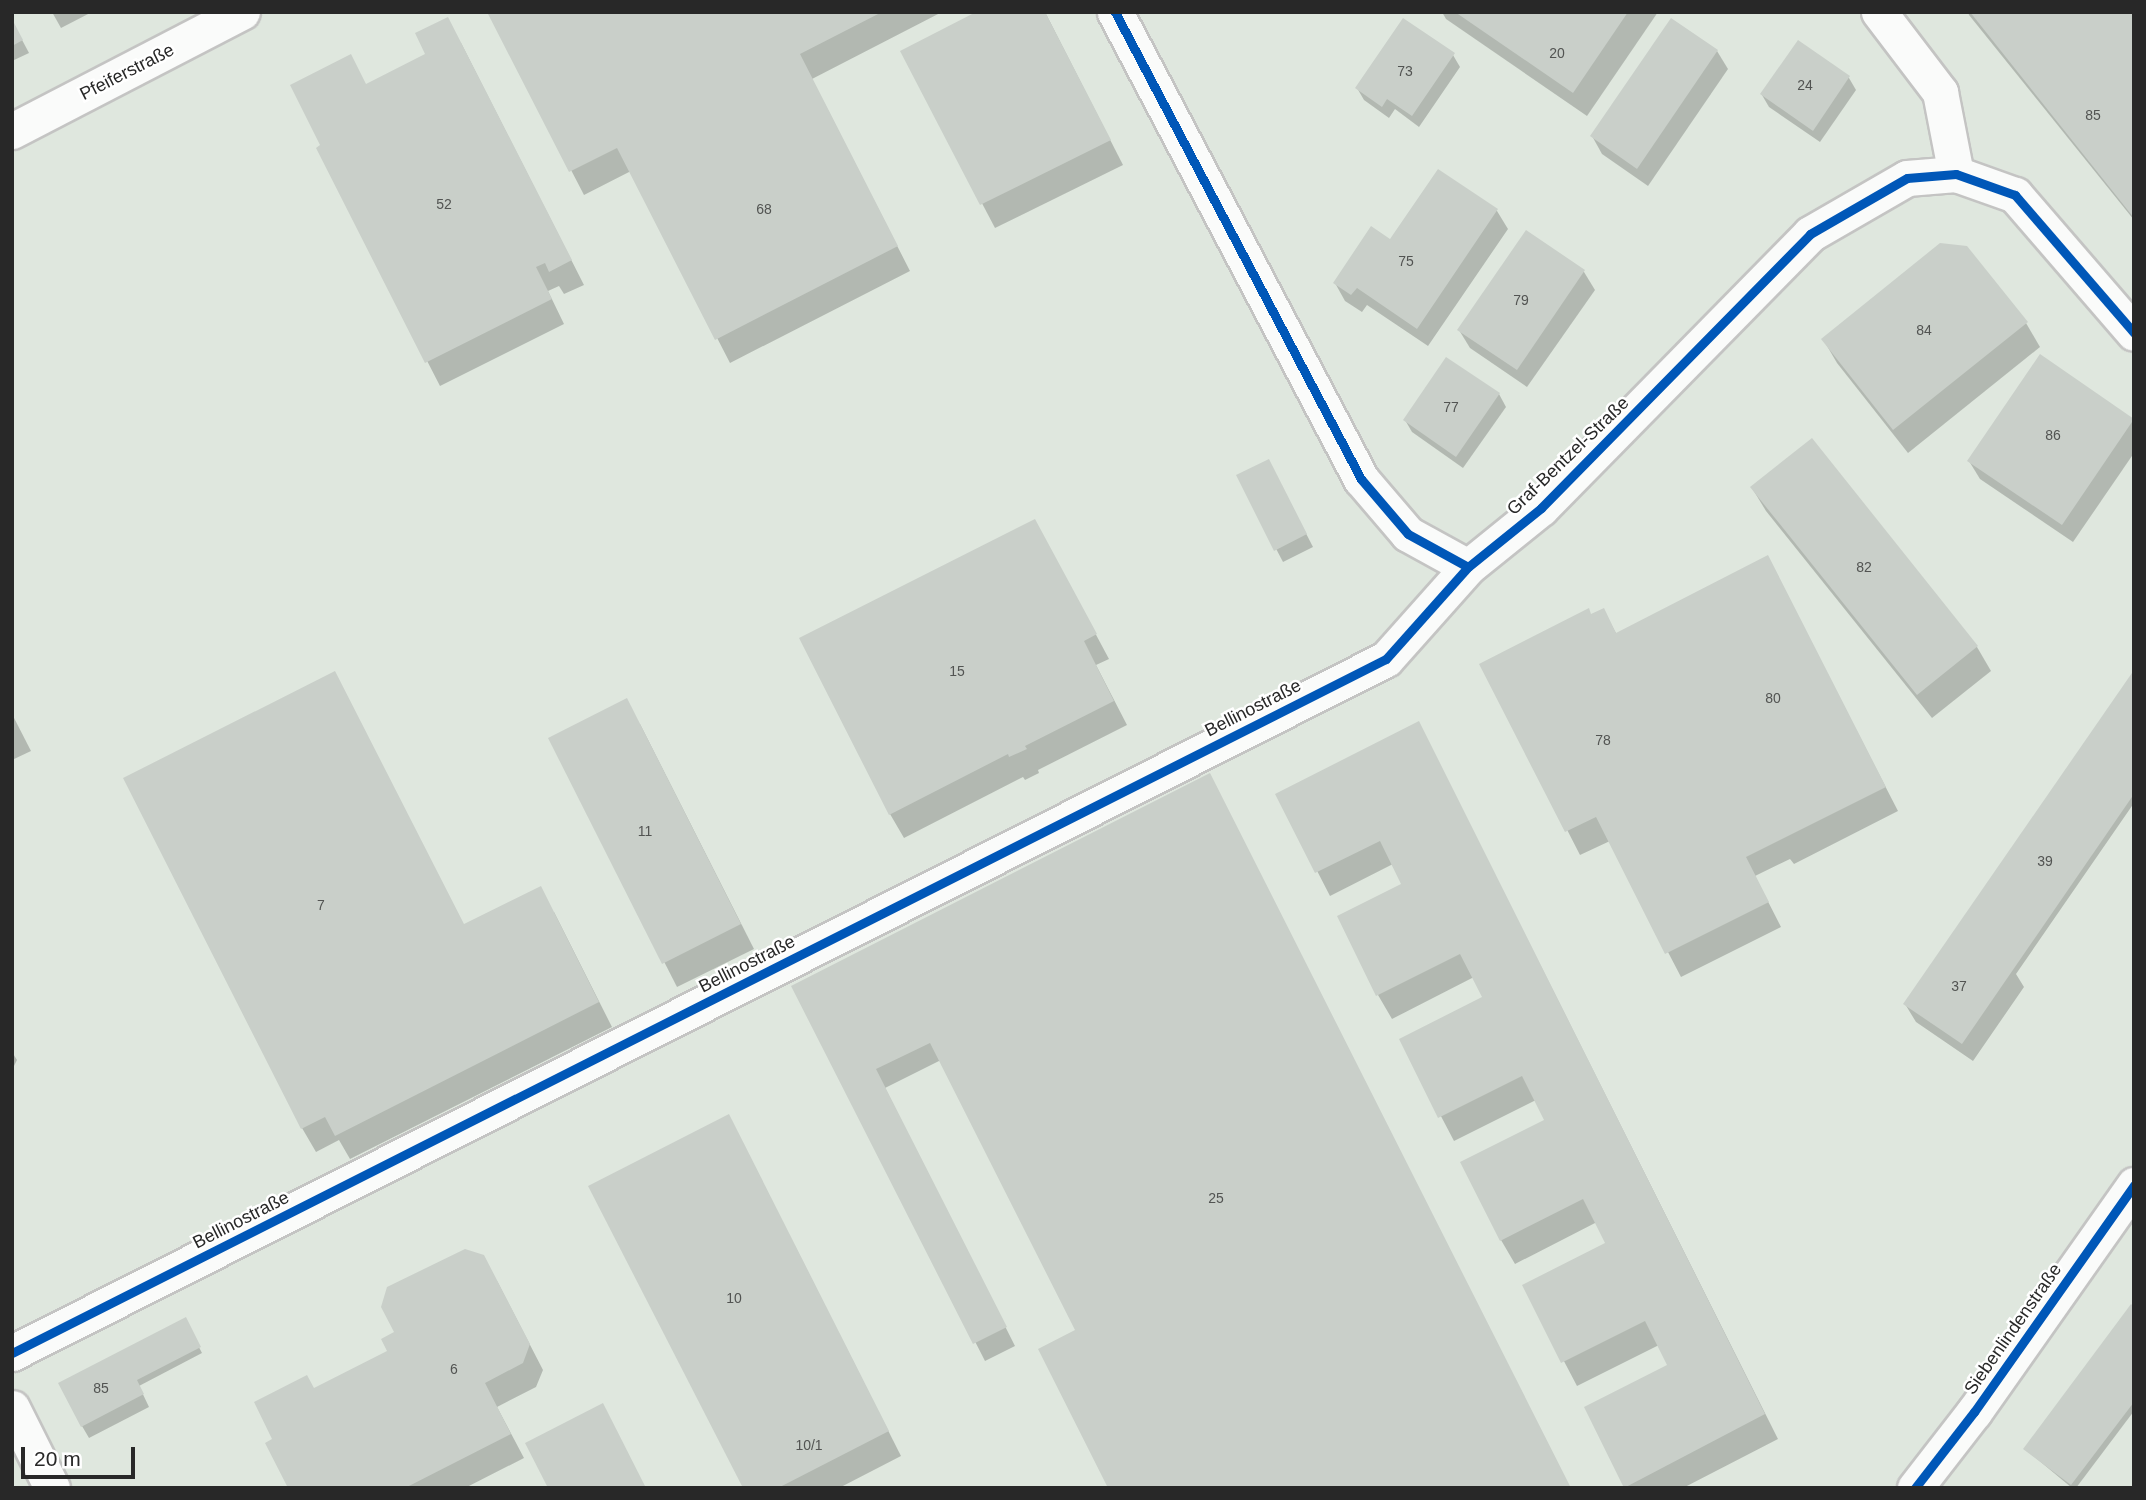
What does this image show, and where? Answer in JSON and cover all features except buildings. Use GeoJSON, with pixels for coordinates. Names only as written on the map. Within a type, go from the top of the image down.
{"type":"FeatureCollection","features":[{"type":"Feature","properties":{"kind":"street"},"geometry":{"type":"LineString","coordinates":[[1115,12],[1361,478],[1408,534],[1468,567]]}},
{"type":"Feature","properties":{"kind":"street"},"geometry":{"type":"LineString","coordinates":[[1879,12],[1940,92],[1956,174]]}},
{"type":"Feature","properties":{"kind":"street","name":"Pfeiferstraße"},"geometry":{"type":"LineString","coordinates":[[12,131],[225,16]]}},
{"type":"Feature","properties":{"kind":"street","name":"Graf-Bentzel-Straße"},"geometry":{"type":"LineString","coordinates":[[1468,567],[1541,508],[1810,234],[1908,178],[1956,174],[2015,195],[2134,333]]}},
{"type":"Feature","properties":{"kind":"street","name":"Bellinostraße"},"geometry":{"type":"LineString","coordinates":[[12,1353],[1386,659],[1468,567]]}},
{"type":"Feature","properties":{"kind":"street","name":"Siebenlindenstraße"},"geometry":{"type":"LineString","coordinates":[[1915,1488],[1974,1412],[2134,1185]]}},
{"type":"Feature","properties":{"kind":"street"},"geometry":{"type":"LineString","coordinates":[[12,1408],[52,1488]]}},
{"type":"Feature","properties":{"kind":"cycle path"},"geometry":{"type":"LineString","coordinates":[[1115,12],[1361,479],[1408,534],[1468,567],[1541,508],[1810,234],[1907,178],[1956,174],[2015,195],[2134,333]]}},
{"type":"Feature","properties":{"kind":"cycle path"},"geometry":{"type":"LineString","coordinates":[[12,1353],[1386,659],[1468,567]]}},
{"type":"Feature","properties":{"kind":"cycle path"},"geometry":{"type":"LineString","coordinates":[[1915,1488],[1974,1412],[2134,1185]]}}]}
